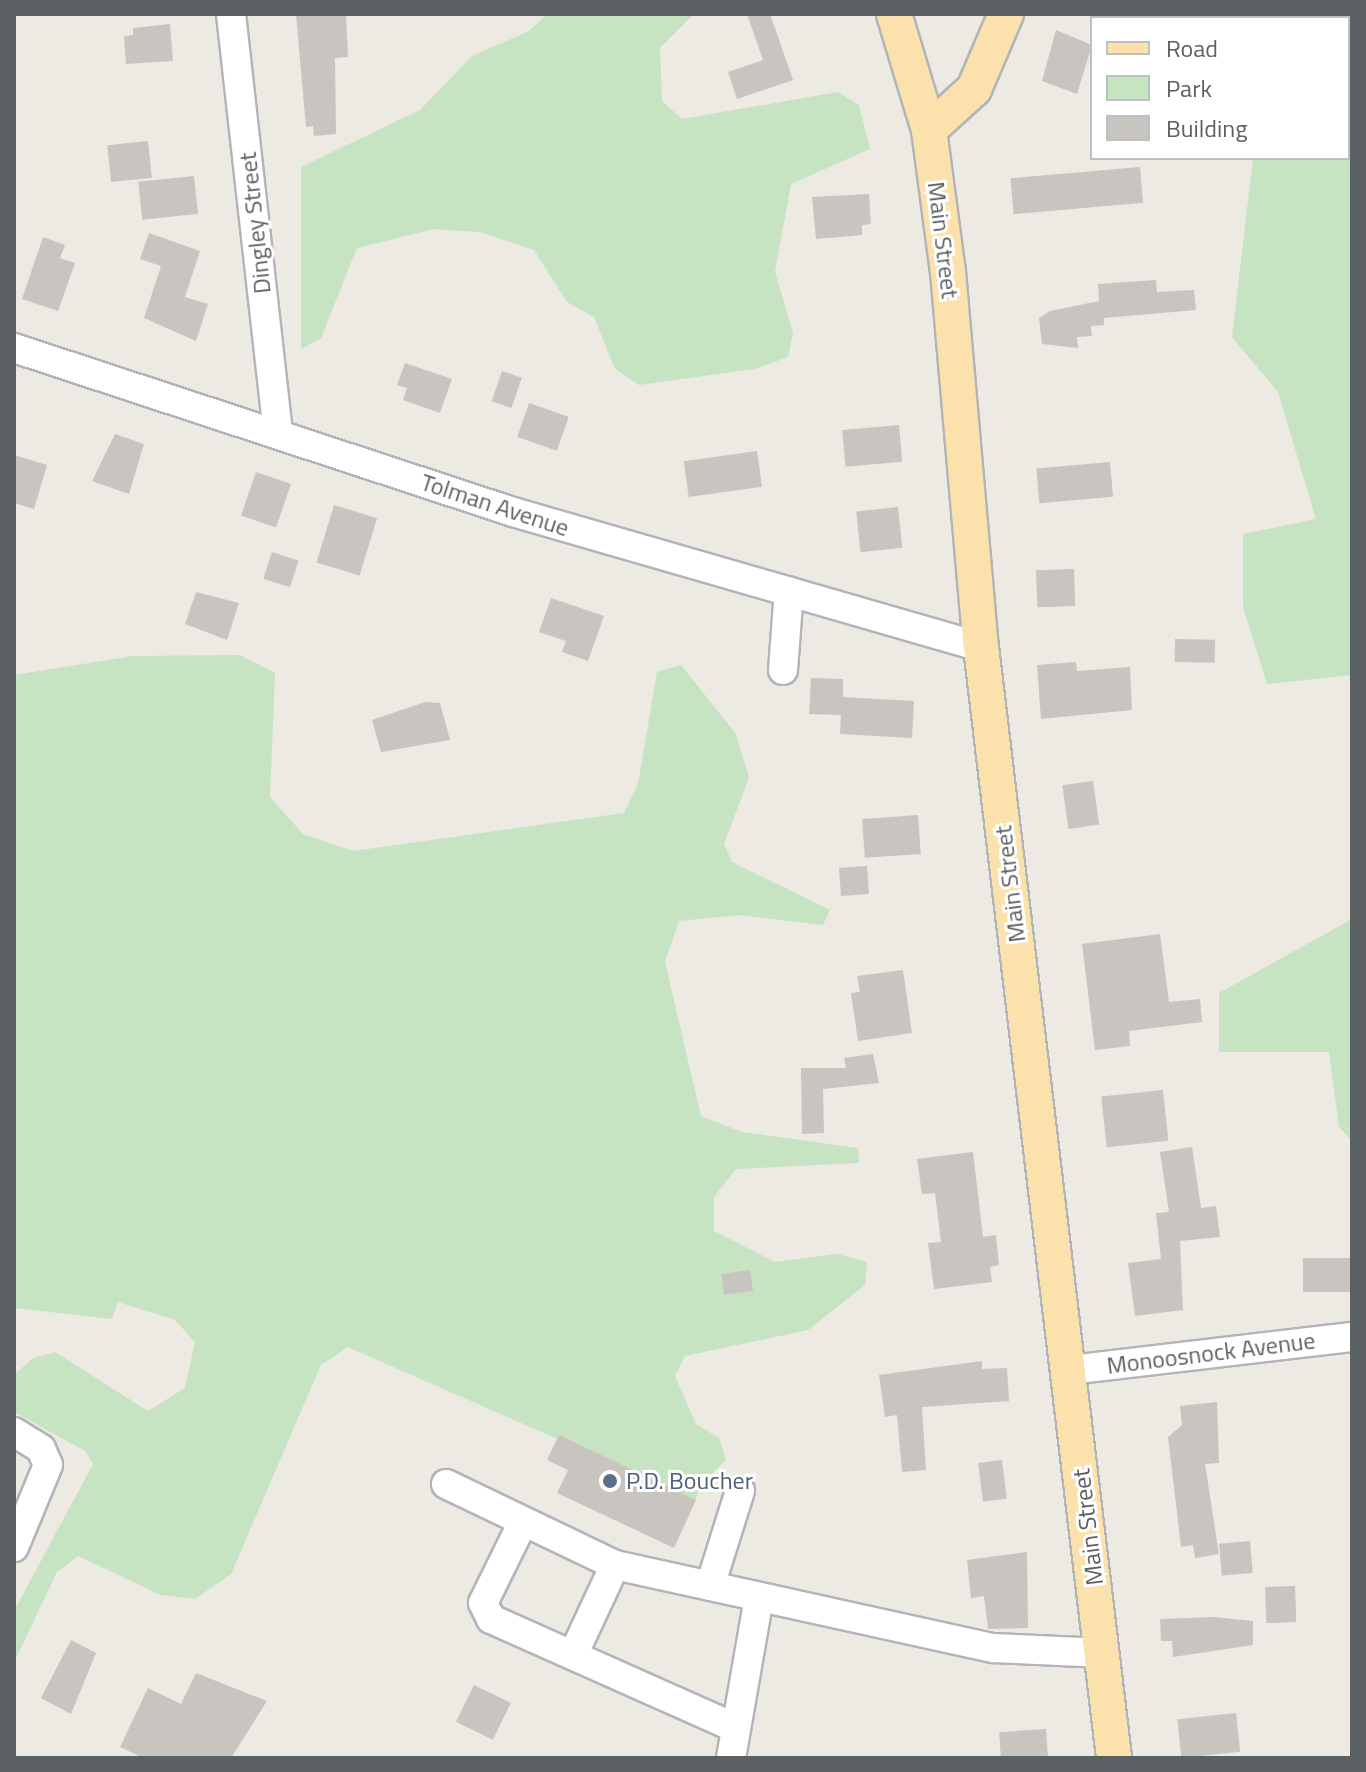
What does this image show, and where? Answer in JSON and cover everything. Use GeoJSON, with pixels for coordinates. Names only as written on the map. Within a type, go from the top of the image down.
{"type":"FeatureCollection","features":[{"type":"Feature","properties":{"kind":"main road","name":"Main Street"},"geometry":{"type":"LineString","coordinates":[[894,14],[929,130],[981,647],[1070,1370],[1114,1758]]}},
{"type":"Feature","properties":{"kind":"main road"},"geometry":{"type":"LineString","coordinates":[[929,130],[974,89],[1006,14]]}},
{"type":"Feature","properties":{"kind":"street","name":"Dingley Street"},"geometry":{"type":"LineString","coordinates":[[231,14],[278,433]]}},
{"type":"Feature","properties":{"kind":"street","name":"Tolman Avenue"},"geometry":{"type":"LineString","coordinates":[[14,348],[513,512],[981,647]]}},
{"type":"Feature","properties":{"kind":"street"},"geometry":{"type":"LineString","coordinates":[[783,670],[789,591]]}},
{"type":"Feature","properties":{"kind":"street","name":"Monoosnock Avenue"},"geometry":{"type":"LineString","coordinates":[[1070,1370],[1352,1337]]}},
{"type":"Feature","properties":{"kind":"street"},"geometry":{"type":"LineString","coordinates":[[14,1432],[41,1449],[48,1465],[14,1547]]}},
{"type":"Feature","properties":{"kind":"street"},"geometry":{"type":"LineString","coordinates":[[446,1484],[615,1565],[1007,1651],[1103,1653]]}},
{"type":"Feature","properties":{"kind":"street"},"geometry":{"type":"LineString","coordinates":[[710,1586],[740,1491]]}},
{"type":"Feature","properties":{"kind":"street"},"geometry":{"type":"LineString","coordinates":[[523,1522],[485,1610],[573,1655],[736,1728]]}},
{"type":"Feature","properties":{"kind":"street"},"geometry":{"type":"LineString","coordinates":[[573,1655],[615,1565]]}},
{"type":"Feature","properties":{"kind":"street"},"geometry":{"type":"LineString","coordinates":[[731,1758],[759,1597]]}},
{"type":"Feature","properties":{"kind":"green space"},"geometry":{"type":"Polygon","coordinates":[[[547,14],[694,14],[660,48],[662,101],[682,119],[838,92],[859,105],[870,149],[791,184],[775,272],[793,333],[788,357],[754,369],[639,385],[615,369],[594,317],[567,302],[534,250],[480,232],[433,229],[357,248],[321,338],[301,349],[301,167],[420,110],[472,56],[529,31],[547,14]]]}},
{"type":"Feature","properties":{"kind":"green space"},"geometry":{"type":"Polygon","coordinates":[[[1256,14],[1352,14],[1352,675],[1267,684],[1243,607],[1243,534],[1316,519],[1278,392],[1232,337],[1253,160],[1350,160],[1350,16],[1256,14]]]}},
{"type":"Feature","properties":{"kind":"green space"},"geometry":{"type":"Polygon","coordinates":[[[239,655],[275,673],[270,797],[303,834],[353,851],[624,813],[638,784],[657,672],[681,665],[736,734],[749,778],[724,844],[732,862],[830,910],[823,925],[739,915],[679,921],[665,962],[701,1116],[742,1132],[858,1148],[859,1163],[736,1169],[714,1197],[714,1231],[775,1262],[837,1254],[867,1262],[865,1285],[808,1330],[685,1356],[675,1376],[696,1424],[719,1438],[726,1460],[699,1486],[696,1500],[348,1347],[321,1365],[231,1574],[195,1599],[161,1595],[78,1556],[57,1572],[15,1660],[14,1611],[93,1464],[85,1451],[14,1412],[14,1375],[33,1358],[55,1352],[148,1411],[185,1388],[195,1342],[175,1320],[118,1302],[112,1319],[14,1308],[14,675],[133,656],[239,655]]]}},
{"type":"Feature","properties":{"kind":"green space"},"geometry":{"type":"Polygon","coordinates":[[[1352,919],[1352,1141],[1339,1127],[1329,1052],[1219,1052],[1219,993],[1352,919]]]}},
{"type":"Feature","properties":{"kind":"building"},"geometry":{"type":"Polygon","coordinates":[[[296,14],[346,15],[348,57],[335,58],[336,134],[314,136],[313,126],[306,127],[296,14]]]}},
{"type":"Feature","properties":{"kind":"building"},"geometry":{"type":"Polygon","coordinates":[[[747,14],[770,14],[793,80],[737,99],[728,72],[763,60],[747,14]]]}},
{"type":"Feature","properties":{"kind":"building"},"geometry":{"type":"Polygon","coordinates":[[[170,24],[173,61],[126,64],[124,36],[133,35],[133,28],[170,24]]]}},
{"type":"Feature","properties":{"kind":"building"},"geometry":{"type":"Polygon","coordinates":[[[1056,30],[1090,44],[1077,94],[1042,81],[1056,30]]]}},
{"type":"Feature","properties":{"kind":"building"},"geometry":{"type":"Polygon","coordinates":[[[148,141],[152,178],[111,182],[107,145],[148,141]]]}},
{"type":"Feature","properties":{"kind":"building"},"geometry":{"type":"Polygon","coordinates":[[[1140,167],[1143,203],[1014,214],[1010,178],[1140,167]]]}},
{"type":"Feature","properties":{"kind":"building"},"geometry":{"type":"Polygon","coordinates":[[[194,176],[198,214],[142,220],[138,182],[194,176]]]}},
{"type":"Feature","properties":{"kind":"building"},"geometry":{"type":"Polygon","coordinates":[[[869,194],[871,224],[862,225],[862,235],[816,239],[812,197],[869,194]]]}},
{"type":"Feature","properties":{"kind":"building"},"geometry":{"type":"Polygon","coordinates":[[[149,233],[200,251],[185,297],[208,304],[196,341],[144,318],[161,266],[140,259],[149,233]]]}},
{"type":"Feature","properties":{"kind":"building"},"geometry":{"type":"Polygon","coordinates":[[[43,237],[65,245],[60,258],[75,263],[58,311],[22,299],[43,237]]]}},
{"type":"Feature","properties":{"kind":"building"},"geometry":{"type":"Polygon","coordinates":[[[1156,280],[1157,292],[1194,290],[1196,310],[1104,318],[1104,325],[1091,326],[1092,336],[1077,337],[1078,348],[1042,344],[1039,318],[1050,311],[1099,301],[1098,284],[1156,280]]]}},
{"type":"Feature","properties":{"kind":"building"},"geometry":{"type":"Polygon","coordinates":[[[405,363],[452,379],[440,413],[403,400],[407,388],[397,385],[405,363]]]}},
{"type":"Feature","properties":{"kind":"building"},"geometry":{"type":"Polygon","coordinates":[[[502,371],[522,378],[511,408],[492,401],[502,371]]]}},
{"type":"Feature","properties":{"kind":"building"},"geometry":{"type":"Polygon","coordinates":[[[529,403],[569,417],[557,451],[517,437],[529,403]]]}},
{"type":"Feature","properties":{"kind":"building"},"geometry":{"type":"Polygon","coordinates":[[[899,425],[902,462],[845,467],[842,430],[899,425]]]}},
{"type":"Feature","properties":{"kind":"building"},"geometry":{"type":"Polygon","coordinates":[[[115,434],[144,444],[129,494],[92,481],[115,434]]]}},
{"type":"Feature","properties":{"kind":"building"},"geometry":{"type":"Polygon","coordinates":[[[757,451],[762,487],[689,497],[684,461],[757,451]]]}},
{"type":"Feature","properties":{"kind":"building"},"geometry":{"type":"Polygon","coordinates":[[[14,455],[47,465],[34,509],[14,503],[14,455]]]}},
{"type":"Feature","properties":{"kind":"building"},"geometry":{"type":"Polygon","coordinates":[[[1110,462],[1113,497],[1039,503],[1036,468],[1110,462]]]}},
{"type":"Feature","properties":{"kind":"building"},"geometry":{"type":"Polygon","coordinates":[[[256,472],[291,484],[276,528],[241,515],[256,472]]]}},
{"type":"Feature","properties":{"kind":"building"},"geometry":{"type":"Polygon","coordinates":[[[334,505],[377,518],[359,576],[316,562],[334,505]]]}},
{"type":"Feature","properties":{"kind":"building"},"geometry":{"type":"Polygon","coordinates":[[[898,507],[902,548],[861,552],[856,511],[898,507]]]}},
{"type":"Feature","properties":{"kind":"building"},"geometry":{"type":"Polygon","coordinates":[[[272,552],[299,561],[290,587],[263,579],[272,552]]]}},
{"type":"Feature","properties":{"kind":"building"},"geometry":{"type":"Polygon","coordinates":[[[1074,569],[1075,606],[1037,607],[1036,570],[1074,569]]]}},
{"type":"Feature","properties":{"kind":"building"},"geometry":{"type":"Polygon","coordinates":[[[196,592],[239,603],[227,640],[185,624],[196,592]]]}},
{"type":"Feature","properties":{"kind":"building"},"geometry":{"type":"Polygon","coordinates":[[[551,598],[604,616],[588,661],[562,652],[566,641],[539,632],[551,598]]]}},
{"type":"Feature","properties":{"kind":"building"},"geometry":{"type":"Polygon","coordinates":[[[1175,639],[1215,640],[1215,663],[1175,662],[1175,639]]]}},
{"type":"Feature","properties":{"kind":"building"},"geometry":{"type":"Polygon","coordinates":[[[1076,662],[1077,671],[1130,667],[1132,710],[1041,719],[1037,665],[1076,662]]]}},
{"type":"Feature","properties":{"kind":"building"},"geometry":{"type":"Polygon","coordinates":[[[811,678],[843,679],[843,697],[914,701],[912,738],[840,734],[841,715],[809,714],[811,678]]]}},
{"type":"Feature","properties":{"kind":"building"},"geometry":{"type":"Polygon","coordinates":[[[425,702],[440,703],[450,740],[381,752],[372,720],[425,702]]]}},
{"type":"Feature","properties":{"kind":"building"},"geometry":{"type":"Polygon","coordinates":[[[1093,781],[1099,825],[1068,829],[1062,785],[1093,781]]]}},
{"type":"Feature","properties":{"kind":"building"},"geometry":{"type":"Polygon","coordinates":[[[918,815],[921,854],[865,858],[862,819],[918,815]]]}},
{"type":"Feature","properties":{"kind":"building"},"geometry":{"type":"Polygon","coordinates":[[[867,866],[869,894],[841,896],[839,868],[867,866]]]}},
{"type":"Feature","properties":{"kind":"building"},"geometry":{"type":"Polygon","coordinates":[[[1160,934],[1169,1002],[1200,999],[1202,1022],[1129,1031],[1130,1046],[1095,1050],[1082,944],[1160,934]]]}},
{"type":"Feature","properties":{"kind":"building"},"geometry":{"type":"Polygon","coordinates":[[[903,970],[912,1033],[858,1041],[851,993],[860,992],[857,976],[903,970]]]}},
{"type":"Feature","properties":{"kind":"building"},"geometry":{"type":"Polygon","coordinates":[[[873,1054],[879,1083],[823,1089],[824,1133],[802,1134],[801,1068],[846,1068],[844,1058],[873,1054]]]}},
{"type":"Feature","properties":{"kind":"building"},"geometry":{"type":"Polygon","coordinates":[[[1163,1090],[1168,1141],[1107,1147],[1101,1096],[1163,1090]]]}},
{"type":"Feature","properties":{"kind":"building"},"geometry":{"type":"Polygon","coordinates":[[[1192,1147],[1201,1208],[1216,1206],[1220,1237],[1180,1241],[1183,1310],[1135,1316],[1128,1263],[1161,1259],[1156,1213],[1169,1212],[1160,1152],[1192,1147]]]}},
{"type":"Feature","properties":{"kind":"building"},"geometry":{"type":"Polygon","coordinates":[[[973,1152],[983,1237],[996,1235],[999,1265],[990,1267],[992,1282],[934,1289],[928,1243],[941,1242],[935,1193],[922,1194],[917,1159],[973,1152]]]}},
{"type":"Feature","properties":{"kind":"building"},"geometry":{"type":"Polygon","coordinates":[[[1303,1258],[1352,1258],[1352,1292],[1303,1292],[1303,1258]]]}},
{"type":"Feature","properties":{"kind":"building"},"geometry":{"type":"Polygon","coordinates":[[[750,1270],[753,1291],[724,1295],[721,1274],[750,1270]]]}},
{"type":"Feature","properties":{"kind":"building"},"geometry":{"type":"Polygon","coordinates":[[[982,1361],[982,1369],[1007,1368],[1009,1401],[922,1407],[926,1470],[902,1472],[897,1415],[885,1417],[879,1375],[982,1361]]]}},
{"type":"Feature","properties":{"kind":"building"},"geometry":{"type":"Polygon","coordinates":[[[1217,1402],[1219,1463],[1205,1464],[1219,1554],[1195,1558],[1193,1545],[1181,1547],[1168,1437],[1182,1425],[1180,1406],[1217,1402]]]}},
{"type":"Feature","properties":{"kind":"building","name":"P.D. Boucher"},"geometry":{"type":"Polygon","coordinates":[[[559,1435],[696,1500],[674,1548],[557,1493],[568,1470],[547,1460],[559,1435]]]}},
{"type":"Feature","properties":{"kind":"building"},"geometry":{"type":"Polygon","coordinates":[[[1002,1460],[1007,1499],[983,1502],[978,1463],[1002,1460]]]}},
{"type":"Feature","properties":{"kind":"building"},"geometry":{"type":"Polygon","coordinates":[[[1250,1541],[1253,1573],[1222,1576],[1219,1544],[1250,1541]]]}},
{"type":"Feature","properties":{"kind":"building"},"geometry":{"type":"Polygon","coordinates":[[[1027,1552],[1028,1628],[988,1629],[984,1596],[971,1598],[967,1560],[1027,1552]]]}},
{"type":"Feature","properties":{"kind":"building"},"geometry":{"type":"Polygon","coordinates":[[[1295,1586],[1296,1622],[1266,1623],[1265,1587],[1295,1586]]]}},
{"type":"Feature","properties":{"kind":"building"},"geometry":{"type":"Polygon","coordinates":[[[1213,1617],[1253,1621],[1253,1645],[1173,1657],[1172,1641],[1161,1641],[1160,1619],[1213,1617]]]}},
{"type":"Feature","properties":{"kind":"building"},"geometry":{"type":"Polygon","coordinates":[[[71,1640],[96,1653],[71,1714],[41,1698],[71,1640]]]}},
{"type":"Feature","properties":{"kind":"building"},"geometry":{"type":"Polygon","coordinates":[[[196,1673],[267,1701],[231,1758],[143,1758],[120,1747],[148,1688],[181,1704],[196,1673]]]}},
{"type":"Feature","properties":{"kind":"building"},"geometry":{"type":"Polygon","coordinates":[[[474,1685],[511,1703],[493,1740],[456,1722],[474,1685]]]}},
{"type":"Feature","properties":{"kind":"building"},"geometry":{"type":"Polygon","coordinates":[[[1236,1713],[1240,1752],[1181,1758],[1177,1719],[1236,1713]]]}},
{"type":"Feature","properties":{"kind":"building"},"geometry":{"type":"Polygon","coordinates":[[[1046,1729],[1048,1758],[1001,1758],[999,1732],[1046,1729]]]}},
{"type":"Feature","properties":{"kind":"place","name":"P.D. Boucher"},"geometry":{"type":"Point","coordinates":[610,1481]}}]}
